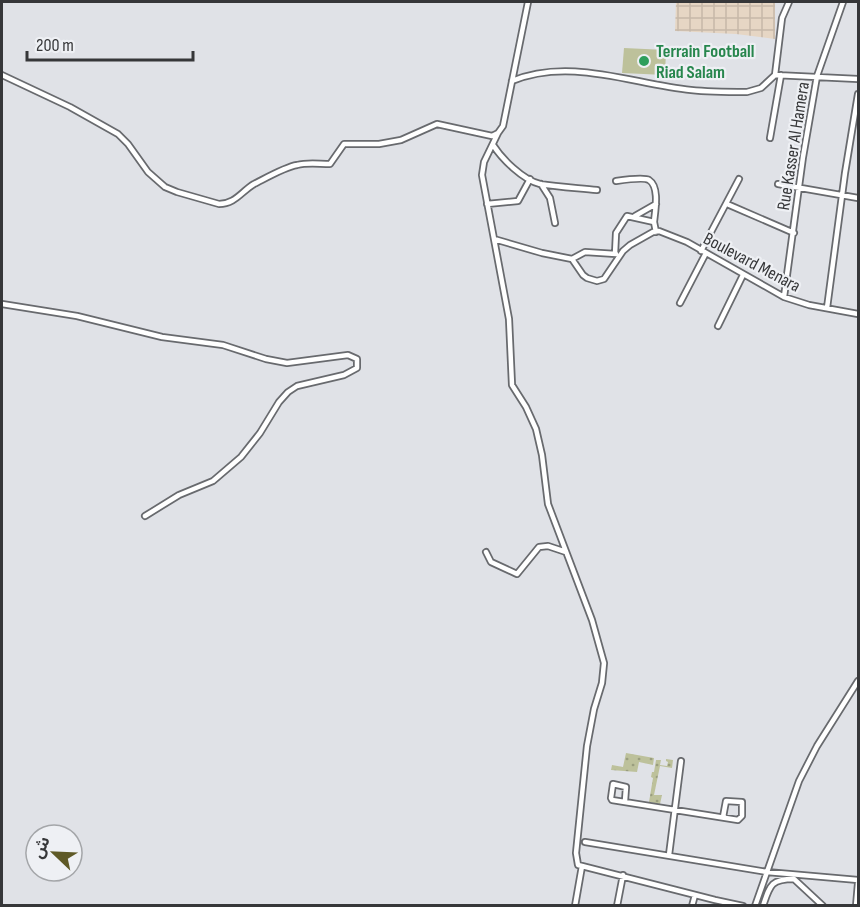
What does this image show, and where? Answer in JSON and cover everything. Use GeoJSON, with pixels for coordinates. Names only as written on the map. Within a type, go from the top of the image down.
{"type":"FeatureCollection","features":[{"type":"Feature","properties":{"kind":"street"},"geometry":{"type":"LineString","coordinates":[[528,2],[503,126],[482,168],[511,333],[512,384],[536,429],[542,455],[548,504],[592,620],[604,663],[602,683],[587,746],[576,860],[578,865],[743,906]]}},
{"type":"Feature","properties":{"kind":"street"},"geometry":{"type":"LineString","coordinates":[[770,138],[782,18],[789,2]]}},
{"type":"Feature","properties":{"kind":"street","name":"Rue Kasser Al Hamera"},"geometry":{"type":"LineString","coordinates":[[784,297],[817,76],[843,2]]}},
{"type":"Feature","properties":{"kind":"street"},"geometry":{"type":"LineString","coordinates":[[512,81],[533,74],[577,72],[692,90],[747,92],[761,88],[778,75],[858,79]]}},
{"type":"Feature","properties":{"kind":"street"},"geometry":{"type":"LineString","coordinates":[[2,75],[70,107],[122,137],[148,172],[165,187],[219,204],[231,202],[253,185],[290,167],[305,163],[330,164],[340,148],[346,144],[379,144],[401,140],[437,124],[492,136],[498,133]]}},
{"type":"Feature","properties":{"kind":"street"},"geometry":{"type":"LineString","coordinates":[[827,308],[858,94]]}},
{"type":"Feature","properties":{"kind":"street"},"geometry":{"type":"LineString","coordinates":[[493,145],[508,162],[530,179],[541,184],[597,190]]}},
{"type":"Feature","properties":{"kind":"street"},"geometry":{"type":"LineString","coordinates":[[487,204],[518,201],[530,179]]}},
{"type":"Feature","properties":{"kind":"street"},"geometry":{"type":"LineString","coordinates":[[680,303],[740,179]]}},
{"type":"Feature","properties":{"kind":"street"},"geometry":{"type":"LineString","coordinates":[[572,259],[587,279],[597,282],[608,273],[618,254],[636,241],[656,232],[654,188],[649,180],[616,180]]}},
{"type":"Feature","properties":{"kind":"street"},"geometry":{"type":"LineString","coordinates":[[541,184],[550,198],[555,223]]}},
{"type":"Feature","properties":{"kind":"street"},"geometry":{"type":"LineString","coordinates":[[778,184],[858,198]]}},
{"type":"Feature","properties":{"kind":"street"},"geometry":{"type":"LineString","coordinates":[[634,217],[656,204]]}},
{"type":"Feature","properties":{"kind":"street"},"geometry":{"type":"LineString","coordinates":[[727,204],[794,233]]}},
{"type":"Feature","properties":{"kind":"street"},"geometry":{"type":"LineString","coordinates":[[618,254],[615,236],[627,216],[654,222]]}},
{"type":"Feature","properties":{"kind":"street","name":"Boulevard Menara"},"geometry":{"type":"LineString","coordinates":[[656,232],[673,235],[784,297],[858,314]]}},
{"type":"Feature","properties":{"kind":"street"},"geometry":{"type":"LineString","coordinates":[[494,239],[542,254],[572,259],[585,252],[618,254]]}},
{"type":"Feature","properties":{"kind":"street"},"geometry":{"type":"LineString","coordinates":[[718,326],[743,275]]}},
{"type":"Feature","properties":{"kind":"street"},"geometry":{"type":"LineString","coordinates":[[2,304],[60,312],[162,337],[214,343],[277,362],[287,363],[348,355],[357,359],[357,368],[344,375],[297,386],[288,392],[260,433],[234,463],[213,481],[179,495],[145,516]]}},
{"type":"Feature","properties":{"kind":"street"},"geometry":{"type":"LineString","coordinates":[[486,552],[491,562],[517,574],[539,548],[548,546],[566,552]]}},
{"type":"Feature","properties":{"kind":"street"},"geometry":{"type":"LineString","coordinates":[[755,906],[799,781],[817,746],[858,681]]}},
{"type":"Feature","properties":{"kind":"street"},"geometry":{"type":"LineString","coordinates":[[669,855],[681,761]]}},
{"type":"Feature","properties":{"kind":"street"},"geometry":{"type":"LineString","coordinates":[[625,801],[626,787],[613,784],[611,799],[723,817],[741,819],[742,802],[726,801],[723,817]]}},
{"type":"Feature","properties":{"kind":"street"},"geometry":{"type":"LineString","coordinates":[[585,842],[767,872],[858,881],[856,906]]}},
{"type":"Feature","properties":{"kind":"street"},"geometry":{"type":"LineString","coordinates":[[576,905],[582,866]]}},
{"type":"Feature","properties":{"kind":"street"},"geometry":{"type":"LineString","coordinates":[[617,906],[623,875]]}},
{"type":"Feature","properties":{"kind":"street"},"geometry":{"type":"LineString","coordinates":[[763,906],[773,883],[777,880],[791,879],[794,879],[824,906]]}},
{"type":"Feature","properties":{"kind":"street"},"geometry":{"type":"LineString","coordinates":[[692,906],[695,895]]}},
{"type":"Feature","properties":{"kind":"shaded area"},"geometry":{"type":"Polygon","coordinates":[[[676,2],[775,2],[775,39],[736,34],[675,31],[676,2]]]}},
{"type":"Feature","properties":{"kind":"green space","name":"Terrain Football Riad Salam"},"geometry":{"type":"Polygon","coordinates":[[[624,48],[666,50],[665,75],[622,73],[624,48]]]}},
{"type":"Feature","properties":{"kind":"green space"},"geometry":{"type":"Polygon","coordinates":[[[626,753],[654,758],[653,765],[639,762],[637,772],[611,770],[612,765],[623,767],[626,753]]]}},
{"type":"Feature","properties":{"kind":"green space"},"geometry":{"type":"Polygon","coordinates":[[[666,759],[673,760],[672,768],[660,766],[654,795],[662,795],[660,804],[649,802],[653,778],[651,777],[656,760],[661,760],[660,765],[667,766],[666,759]]]}},
{"type":"Feature","properties":{"kind":"place","name":"Terrain Football Riad Salam"},"geometry":{"type":"Point","coordinates":[644,61]}}]}
